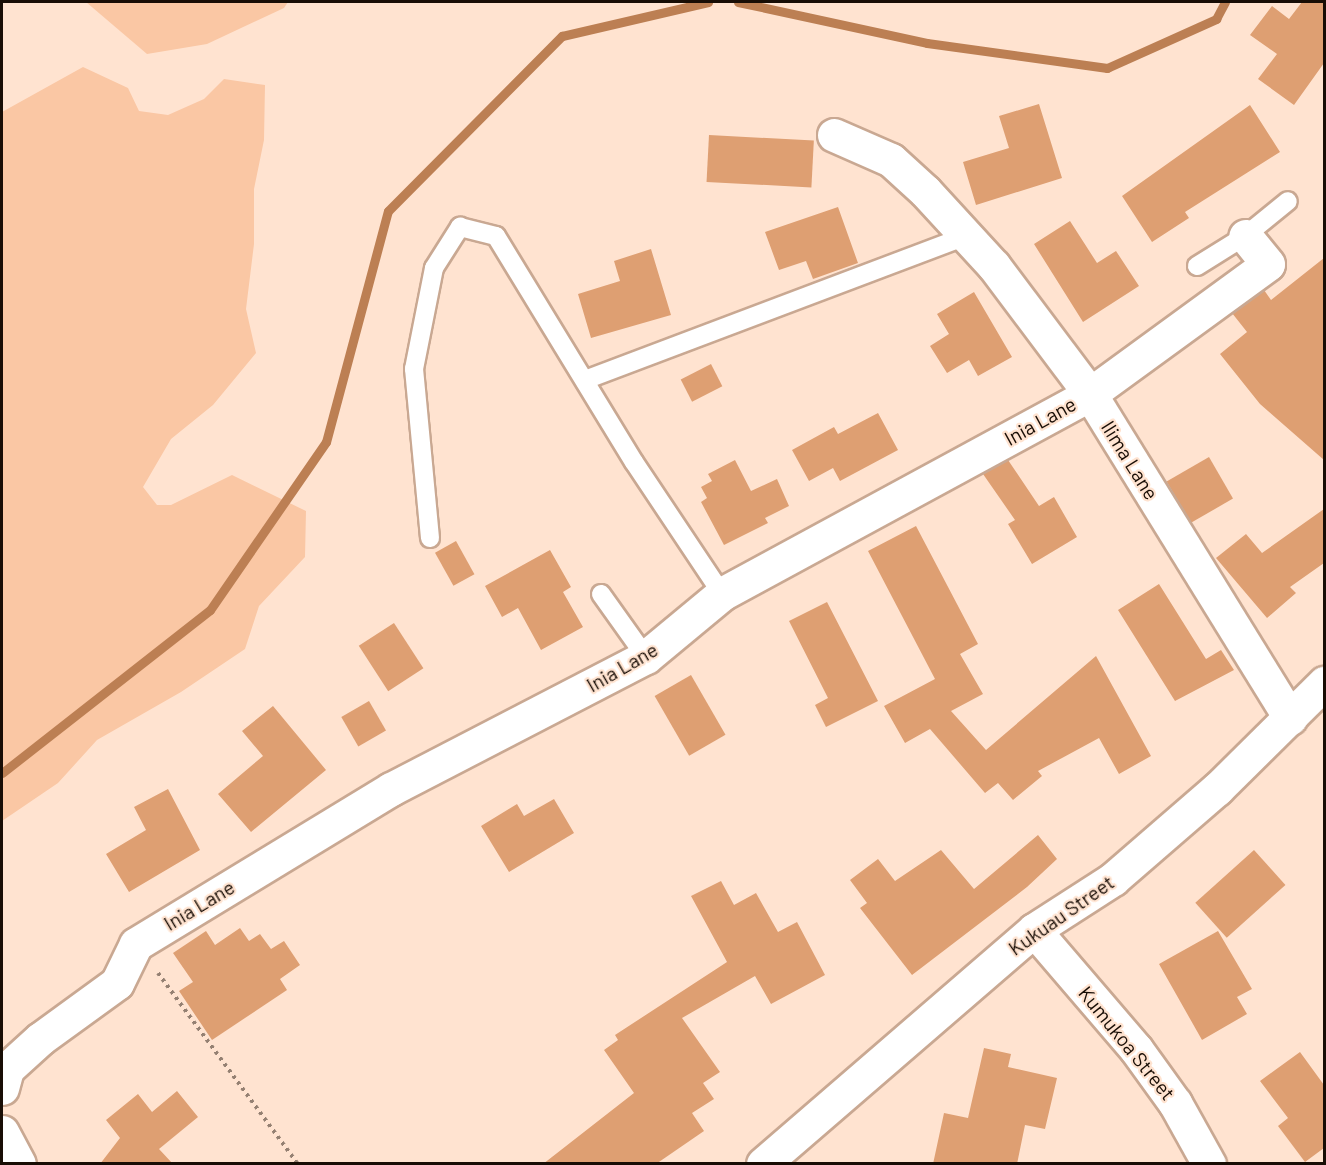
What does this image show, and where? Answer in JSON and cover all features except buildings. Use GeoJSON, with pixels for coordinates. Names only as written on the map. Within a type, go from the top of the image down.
{"type":"FeatureCollection","features":[{"type":"Feature","properties":{"kind":"street","name":"Ilima Lane"},"geometry":{"type":"LineString","coordinates":[[834,135],[891,160],[967,236],[1090,394],[1290,718]]}},
{"type":"Feature","properties":{"kind":"street","name":"Inia Lane"},"geometry":{"type":"LineString","coordinates":[[136,944],[391,789],[646,657],[722,594],[1090,394],[1268,264],[1245,236]]}},
{"type":"Feature","properties":{"kind":"street","name":"Kukuau Street"},"geometry":{"type":"LineString","coordinates":[[763,1164],[1034,930],[1113,879],[1217,789],[1324,683]]}},
{"type":"Feature","properties":{"kind":"street","name":"Kumukoa Street"},"geometry":{"type":"LineString","coordinates":[[1034,930],[1136,1049],[1175,1103],[1209,1164]]}},
{"type":"Feature","properties":{"kind":"street"},"geometry":{"type":"LineString","coordinates":[[2,1088],[7,1069],[40,1039],[117,983],[136,944]]}},
{"type":"Feature","properties":{"kind":"street"},"geometry":{"type":"LineString","coordinates":[[2,1132],[19,1164]]}},
{"type":"Feature","properties":{"kind":"lane"},"geometry":{"type":"LineString","coordinates":[[1197,266],[1245,236],[1288,201]]}},
{"type":"Feature","properties":{"kind":"lane"},"geometry":{"type":"LineString","coordinates":[[430,538],[414,369],[434,268],[460,227],[496,236],[722,594]]}},
{"type":"Feature","properties":{"kind":"lane"},"geometry":{"type":"LineString","coordinates":[[585,380],[967,236]]}},
{"type":"Feature","properties":{"kind":"lane"},"geometry":{"type":"LineString","coordinates":[[601,594],[646,657]]}},
{"type":"Feature","properties":{"kind":"path"},"geometry":{"type":"LineString","coordinates":[[136,944],[298,1164]]}},
{"type":"Feature","properties":{"kind":"shaded area"},"geometry":{"type":"Polygon","coordinates":[[[86,2],[288,2],[284,8],[207,44],[147,54],[86,2]]]}},
{"type":"Feature","properties":{"kind":"shaded area"},"geometry":{"type":"Polygon","coordinates":[[[83,67],[128,88],[139,111],[168,115],[204,99],[224,79],[265,85],[264,140],[254,189],[254,244],[246,309],[256,353],[213,405],[171,439],[143,487],[157,505],[171,505],[232,475],[306,511],[305,557],[259,606],[245,649],[181,692],[97,740],[58,783],[2,821],[2,112],[83,67]]]}},
{"type":"Feature","properties":{"kind":"waterway"},"geometry":{"type":"LineString","coordinates":[[2,773],[210,610],[326,442],[388,211],[562,36],[708,2]]}},
{"type":"Feature","properties":{"kind":"waterway"},"geometry":{"type":"LineString","coordinates":[[738,2],[927,43],[1107,68],[1216,19],[1225,2]]}}]}
